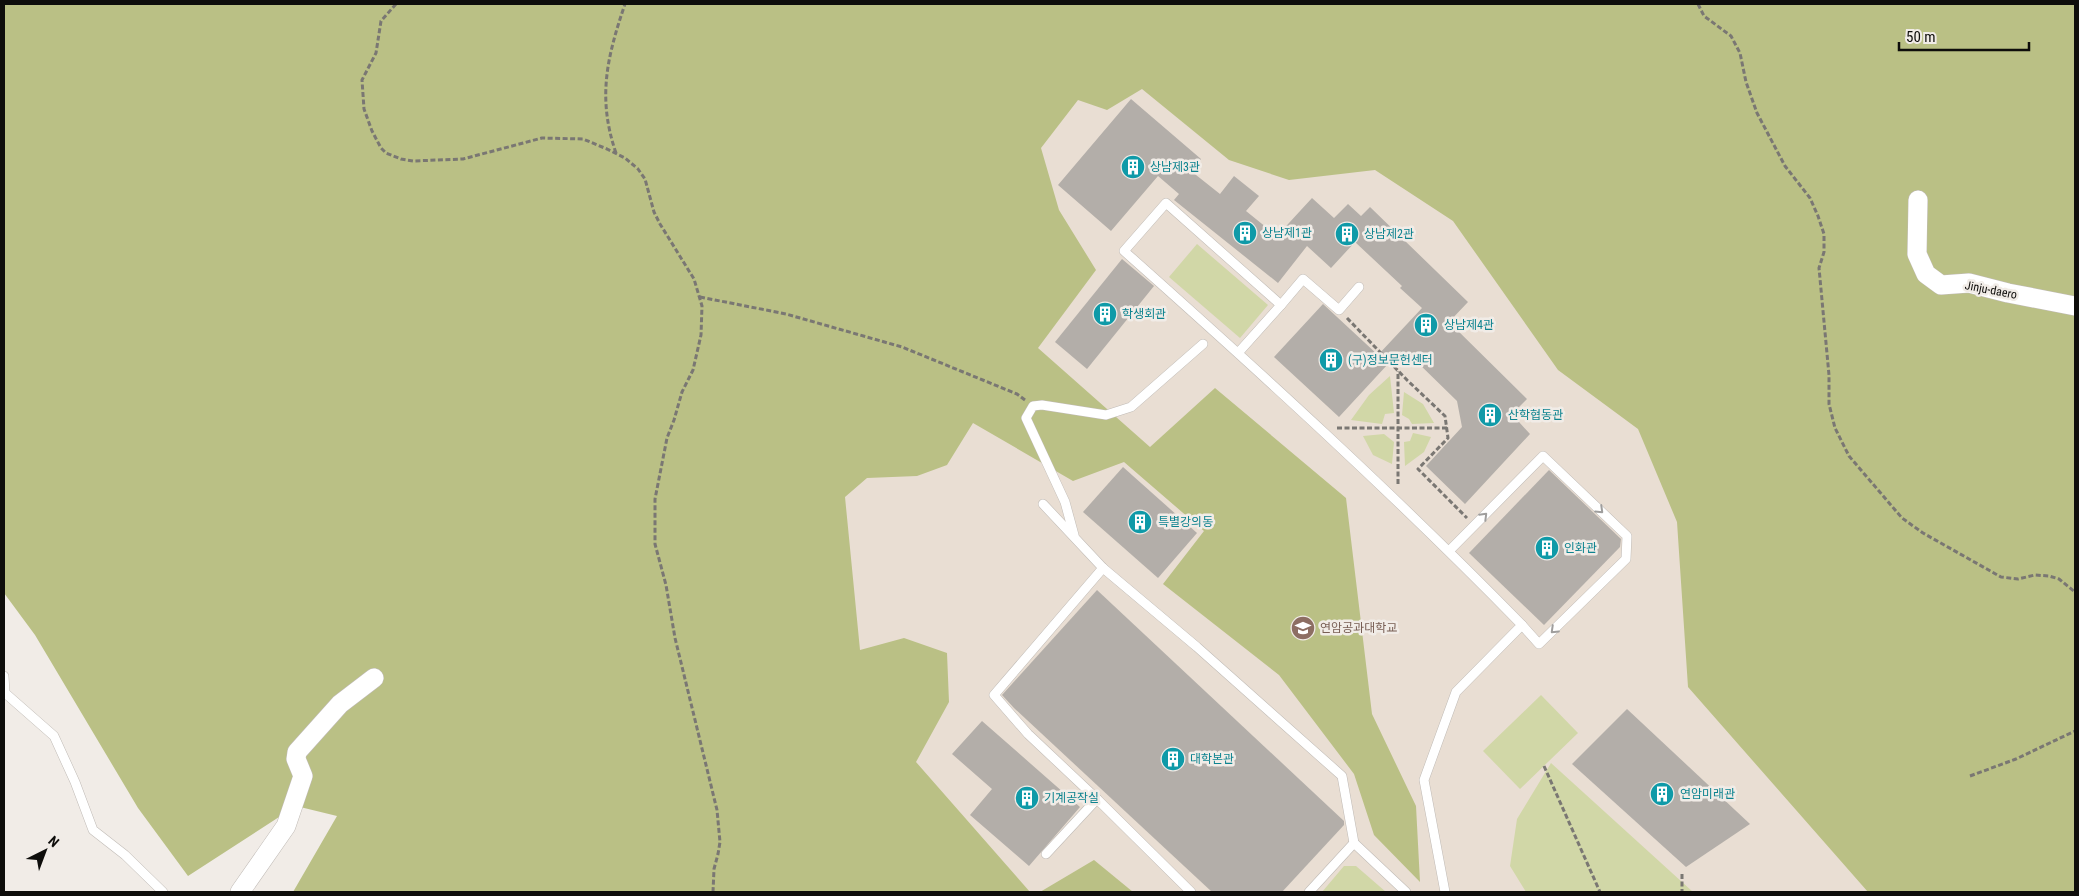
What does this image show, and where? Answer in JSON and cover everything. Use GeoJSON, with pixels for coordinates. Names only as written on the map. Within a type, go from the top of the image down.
{"type":"FeatureCollection","features":[{"type":"Feature","properties":{"kind":"street","name":"Jinju-daero"},"geometry":{"type":"LineString","coordinates":[[1918,200],[1917,254],[1926,274],[1941,285],[1969,283],[2008,293],[2075,306]]}},
{"type":"Feature","properties":{"kind":"street"},"geometry":{"type":"LineString","coordinates":[[240,892],[286,826],[303,776],[296,759],[297,752],[340,704],[374,678]]}},
{"type":"Feature","properties":{"kind":"lane"},"geometry":{"type":"LineString","coordinates":[[1281,305],[1166,203],[1124,251],[1238,353],[1450,550],[1539,644],[1626,559],[1627,536],[1543,456],[1450,550]]}},
{"type":"Feature","properties":{"kind":"lane"},"geometry":{"type":"LineString","coordinates":[[1238,353],[1304,279],[1339,310],[1358,287]]}},
{"type":"Feature","properties":{"kind":"lane"},"geometry":{"type":"LineString","coordinates":[[1075,538],[1065,502],[1026,418],[1033,406],[1042,405],[1106,415],[1131,407],[1203,344]]}},
{"type":"Feature","properties":{"kind":"lane"},"geometry":{"type":"LineString","coordinates":[[1044,504],[1103,568],[1197,647],[1342,776],[1354,843],[1406,892]]}},
{"type":"Feature","properties":{"kind":"lane"},"geometry":{"type":"LineString","coordinates":[[1103,568],[994,695],[1028,734],[1192,892]]}},
{"type":"Feature","properties":{"kind":"lane"},"geometry":{"type":"LineString","coordinates":[[1445,892],[1424,780],[1456,692],[1522,625]]}},
{"type":"Feature","properties":{"kind":"lane"},"geometry":{"type":"LineString","coordinates":[[4,676],[6,693],[54,736],[75,782],[93,830],[125,854],[163,892]]}},
{"type":"Feature","properties":{"kind":"lane"},"geometry":{"type":"LineString","coordinates":[[1046,854],[1097,799]]}},
{"type":"Feature","properties":{"kind":"lane"},"geometry":{"type":"LineString","coordinates":[[1309,892],[1354,843]]}},
{"type":"Feature","properties":{"kind":"path"},"geometry":{"type":"LineString","coordinates":[[396,4],[381,21],[376,53],[362,80],[364,109],[372,131],[381,148],[386,153],[413,161],[463,159],[542,138],[583,139],[616,153],[638,169],[645,179],[660,224],[688,268],[700,298],[701,335],[693,370],[682,392],[667,438],[656,499],[655,544],[666,585],[675,638],[717,810],[720,842],[714,869],[713,892]]}},
{"type":"Feature","properties":{"kind":"path"},"geometry":{"type":"LineString","coordinates":[[616,153],[604,100],[611,45],[625,4]]}},
{"type":"Feature","properties":{"kind":"path"},"geometry":{"type":"LineString","coordinates":[[1698,4],[1704,16],[1731,36],[1740,52],[1746,82],[1757,113],[1786,166],[1810,198],[1824,234],[1824,252],[1819,268],[1829,375],[1829,404],[1835,428],[1844,448],[1902,518],[1923,533],[2001,577],[2018,579],[2035,575],[2049,576],[2059,579],[2075,592]]}},
{"type":"Feature","properties":{"kind":"path"},"geometry":{"type":"LineString","coordinates":[[700,298],[786,314],[902,347],[1017,394],[1033,406]]}},
{"type":"Feature","properties":{"kind":"path"},"geometry":{"type":"LineString","coordinates":[[1339,310],[1445,416],[1448,438],[1418,469],[1474,526]]}},
{"type":"Feature","properties":{"kind":"path"},"geometry":{"type":"LineString","coordinates":[[1398,370],[1398,502]]}},
{"type":"Feature","properties":{"kind":"path"},"geometry":{"type":"LineString","coordinates":[[1318,428],[1447,428]]}},
{"type":"Feature","properties":{"kind":"path"},"geometry":{"type":"LineString","coordinates":[[1970,776],[2016,759],[2075,731]]}},
{"type":"Feature","properties":{"kind":"path"},"geometry":{"type":"LineString","coordinates":[[1544,766],[1600,892]]}},
{"type":"Feature","properties":{"kind":"path"},"geometry":{"type":"LineString","coordinates":[[1682,874],[1682,892]]}},
{"type":"Feature","properties":{"kind":"shaded area","name":"연암공과대학교"},"geometry":{"type":"Polygon","coordinates":[[[1053,41],[1446,164],[1674,462],[1904,892],[1022,892],[875,795],[803,406],[1053,41]]]}},
{"type":"Feature","properties":{"kind":"green space"},"geometry":{"type":"Polygon","coordinates":[[[4,4],[2075,4],[2075,892],[1868,892],[1688,687],[1677,522],[1638,429],[1558,370],[1453,221],[1375,170],[1289,180],[1229,160],[1142,89],[1107,110],[1078,100],[1041,148],[1059,210],[1096,270],[1038,348],[1150,447],[1215,388],[1346,498],[1372,714],[1416,806],[1420,882],[1374,835],[1354,774],[1279,675],[1163,584],[1204,531],[1124,462],[1073,481],[973,423],[947,465],[917,476],[867,478],[845,497],[860,650],[904,638],[947,653],[949,702],[916,762],[1030,892],[293,892],[337,816],[296,806],[188,876],[138,808],[35,635],[4,593],[4,4]]]}},
{"type":"Feature","properties":{"kind":"green space"},"geometry":{"type":"Polygon","coordinates":[[[1197,244],[1268,305],[1240,338],[1169,277],[1197,244]]]}},
{"type":"Feature","properties":{"kind":"green space"},"geometry":{"type":"Polygon","coordinates":[[[1390,376],[1394,413],[1385,414],[1382,424],[1351,420],[1369,395],[1390,376]]]}},
{"type":"Feature","properties":{"kind":"green space"},"geometry":{"type":"Polygon","coordinates":[[[1404,392],[1423,404],[1434,423],[1412,424],[1409,419],[1402,415],[1404,392]]]}},
{"type":"Feature","properties":{"kind":"green space"},"geometry":{"type":"Polygon","coordinates":[[[1413,433],[1431,437],[1424,452],[1405,466],[1404,442],[1410,441],[1413,433]]]}},
{"type":"Feature","properties":{"kind":"green space"},"geometry":{"type":"Polygon","coordinates":[[[1384,434],[1394,442],[1392,464],[1373,455],[1363,436],[1384,434]]]}},
{"type":"Feature","properties":{"kind":"green space"},"geometry":{"type":"Polygon","coordinates":[[[1541,695],[1578,733],[1520,789],[1483,751],[1541,695]]]}},
{"type":"Feature","properties":{"kind":"green space"},"geometry":{"type":"Polygon","coordinates":[[[1551,763],[1693,892],[1526,892],[1510,866],[1517,819],[1551,763]]]}},
{"type":"Feature","properties":{"kind":"green space"},"geometry":{"type":"Polygon","coordinates":[[[1094,860],[1133,892],[1040,892],[1094,860]]]}},
{"type":"Feature","properties":{"kind":"green space"},"geometry":{"type":"Polygon","coordinates":[[[1344,866],[1356,866],[1386,892],[1322,892],[1344,866]]]}},
{"type":"Feature","properties":{"kind":"building"},"geometry":{"type":"Polygon","coordinates":[[[1131,99],[1201,159],[1191,171],[1220,194],[1234,176],[1259,196],[1246,211],[1277,236],[1312,198],[1334,218],[1348,204],[1361,216],[1370,207],[1468,302],[1449,322],[1527,399],[1519,407],[1519,422],[1530,434],[1465,504],[1426,466],[1462,427],[1457,401],[1414,359],[1411,362],[1400,351],[1339,417],[1274,357],[1323,304],[1378,355],[1422,308],[1400,288],[1402,286],[1355,242],[1331,268],[1307,246],[1278,283],[1174,200],[1179,194],[1158,176],[1111,231],[1058,185],[1131,99]]]}},
{"type":"Feature","properties":{"kind":"building","name":"학생회관"},"geometry":{"type":"Polygon","coordinates":[[[1122,259],[1154,286],[1087,369],[1055,342],[1122,259]]]}},
{"type":"Feature","properties":{"kind":"building","name":"특별강의동"},"geometry":{"type":"Polygon","coordinates":[[[1123,467],[1197,533],[1158,578],[1083,512],[1123,467]]]}},
{"type":"Feature","properties":{"kind":"building","name":"인화관"},"geometry":{"type":"Polygon","coordinates":[[[1549,470],[1621,539],[1620,547],[1544,625],[1469,553],[1549,470]]]}},
{"type":"Feature","properties":{"kind":"building","name":"대학본관"},"geometry":{"type":"Polygon","coordinates":[[[1097,590],[1344,821],[1344,825],[1282,892],[1212,892],[1002,695],[1097,590]]]}},
{"type":"Feature","properties":{"kind":"building","name":"연암미래관"},"geometry":{"type":"Polygon","coordinates":[[[1627,709],[1750,824],[1686,867],[1572,764],[1627,709]]]}},
{"type":"Feature","properties":{"kind":"building","name":"기계공작실"},"geometry":{"type":"Polygon","coordinates":[[[982,721],[1080,807],[1029,866],[970,815],[992,789],[952,754],[982,721]]]}},
{"type":"Feature","properties":{"kind":"place","name":"상남제3관"},"geometry":{"type":"Point","coordinates":[1133,167]}},
{"type":"Feature","properties":{"kind":"place","name":"상남제1관"},"geometry":{"type":"Point","coordinates":[1245,233]}},
{"type":"Feature","properties":{"kind":"place","name":"상남제2관"},"geometry":{"type":"Point","coordinates":[1347,234]}},
{"type":"Feature","properties":{"kind":"place","name":"학생회관"},"geometry":{"type":"Point","coordinates":[1105,314]}},
{"type":"Feature","properties":{"kind":"place","name":"상남제4관"},"geometry":{"type":"Point","coordinates":[1426,325]}},
{"type":"Feature","properties":{"kind":"place","name":"(구)정보문헌센터"},"geometry":{"type":"Point","coordinates":[1331,360]}},
{"type":"Feature","properties":{"kind":"place","name":"산학협동관"},"geometry":{"type":"Point","coordinates":[1490,415]}},
{"type":"Feature","properties":{"kind":"place","name":"특별강의동"},"geometry":{"type":"Point","coordinates":[1140,522]}},
{"type":"Feature","properties":{"kind":"place","name":"인화관"},"geometry":{"type":"Point","coordinates":[1547,548]}},
{"type":"Feature","properties":{"kind":"place","name":"연암공과대학교"},"geometry":{"type":"Point","coordinates":[1303,628]}},
{"type":"Feature","properties":{"kind":"place","name":"대학본관"},"geometry":{"type":"Point","coordinates":[1173,759]}},
{"type":"Feature","properties":{"kind":"place","name":"연암미래관"},"geometry":{"type":"Point","coordinates":[1662,794]}},
{"type":"Feature","properties":{"kind":"place","name":"기계공작실"},"geometry":{"type":"Point","coordinates":[1027,798]}}]}
